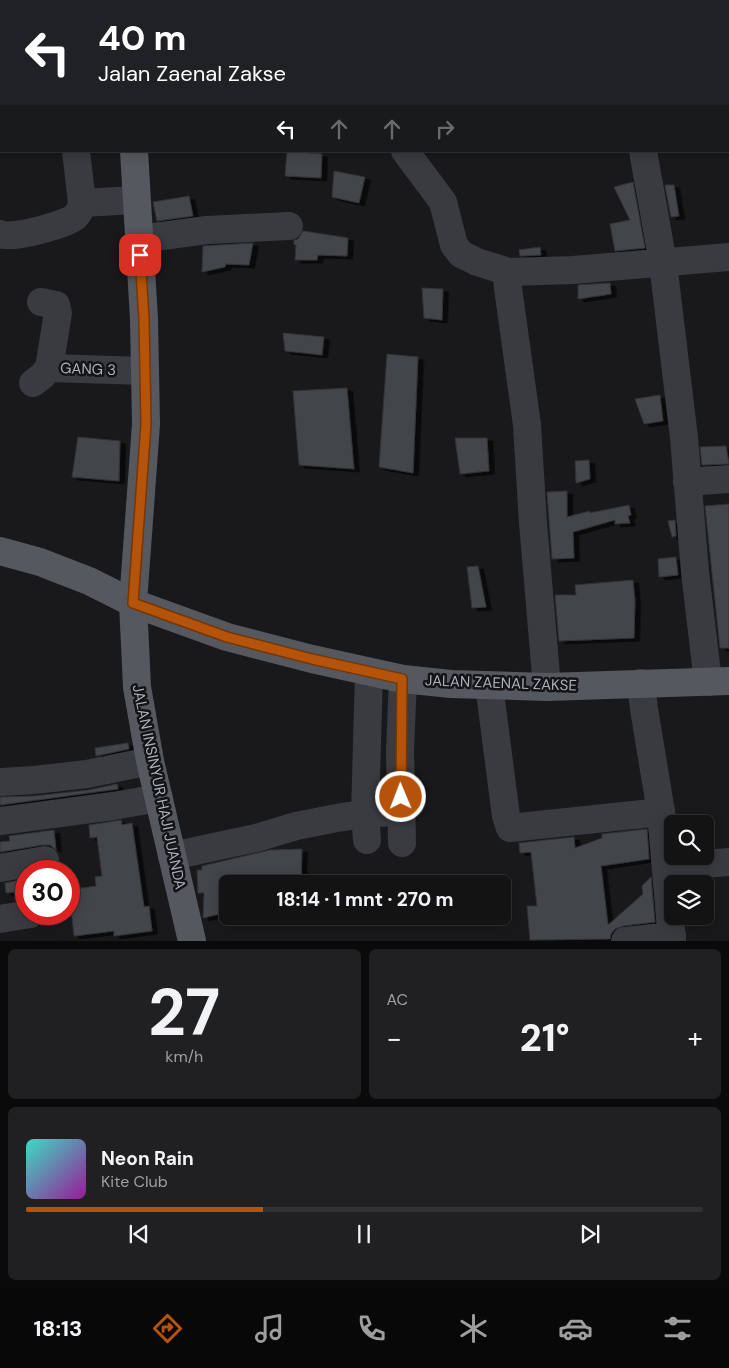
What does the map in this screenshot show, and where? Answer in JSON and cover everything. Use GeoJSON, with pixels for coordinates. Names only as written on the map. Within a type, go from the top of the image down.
{"type":"FeatureCollection","features":[{"type":"Feature","properties":{"kind":"main road","name":"JALAN INSINYUR HAJI JUANDA"},"geometry":{"type":"LineString","coordinates":[[134,152],[146,424],[133,603],[137,687],[150,761],[192,940]]}},
{"type":"Feature","properties":{"kind":"main road","name":"JALAN ZAENAL ZAKSE"},"geometry":{"type":"LineString","coordinates":[[0,551],[40,562],[81,578],[133,603],[227,637],[312,659],[402,679],[451,684],[547,687],[719,681]]}},
{"type":"Feature","properties":{"kind":"street"},"geometry":{"type":"LineString","coordinates":[[0,234],[3,236],[19,235],[57,225],[76,216],[81,209],[82,203],[76,152]]}},
{"type":"Feature","properties":{"kind":"street"},"geometry":{"type":"LineString","coordinates":[[406,152],[443,202],[450,224],[451,236],[457,249],[472,260],[510,272],[573,270],[729,257]]}},
{"type":"Feature","properties":{"kind":"street"},"geometry":{"type":"LineString","coordinates":[[643,152],[663,263],[684,438],[694,563],[719,681]]}},
{"type":"Feature","properties":{"kind":"street"},"geometry":{"type":"LineString","coordinates":[[82,203],[136,200]]}},
{"type":"Feature","properties":{"kind":"street"},"geometry":{"type":"LineString","coordinates":[[139,239],[207,230],[289,226]]}},
{"type":"Feature","properties":{"kind":"street"},"geometry":{"type":"LineString","coordinates":[[510,272],[507,278],[508,288],[528,425],[547,687]]}},
{"type":"Feature","properties":{"kind":"street","name":"GANG 3"},"geometry":{"type":"LineString","coordinates":[[41,302],[56,305],[58,313],[41,375],[145,371]]}},
{"type":"Feature","properties":{"kind":"street"},"geometry":{"type":"LineString","coordinates":[[687,482],[729,479]]}},
{"type":"Feature","properties":{"kind":"street"},"geometry":{"type":"LineString","coordinates":[[366,827],[369,672]]}},
{"type":"Feature","properties":{"kind":"street"},"geometry":{"type":"LineString","coordinates":[[402,679],[400,751],[402,843]]}},
{"type":"Feature","properties":{"kind":"street"},"geometry":{"type":"LineString","coordinates":[[625,940],[672,938],[660,812],[641,683]]}},
{"type":"Feature","properties":{"kind":"street"},"geometry":{"type":"LineString","coordinates":[[489,685],[506,816],[510,828],[660,812]]}},
{"type":"Feature","properties":{"kind":"street"},"geometry":{"type":"LineString","coordinates":[[0,782],[87,774],[150,761]]}},
{"type":"Feature","properties":{"kind":"street"},"geometry":{"type":"LineString","coordinates":[[0,821],[159,798]]}},
{"type":"Feature","properties":{"kind":"street"},"geometry":{"type":"LineString","coordinates":[[172,856],[256,838],[296,826],[366,827],[401,812]]}},
{"type":"Feature","properties":{"kind":"street"},"geometry":{"type":"LineString","coordinates":[[666,867],[729,862]]}},
{"type":"Feature","properties":{"kind":"street"},"geometry":{"type":"LineString","coordinates":[[0,868],[15,865]]}},
{"type":"Feature","properties":{"kind":"street"},"geometry":{"type":"LineString","coordinates":[[0,919],[15,916]]}},
{"type":"Feature","properties":{"kind":"building"},"geometry":{"type":"Polygon","coordinates":[[[287,152],[322,154],[321,178],[285,176],[287,152]]]}},
{"type":"Feature","properties":{"kind":"building"},"geometry":{"type":"Polygon","coordinates":[[[334,171],[365,177],[359,203],[332,197],[334,171]]]}},
{"type":"Feature","properties":{"kind":"building"},"geometry":{"type":"Polygon","coordinates":[[[633,182],[645,248],[615,251],[610,224],[630,220],[614,187],[633,182]]]}},
{"type":"Feature","properties":{"kind":"building"},"geometry":{"type":"Polygon","coordinates":[[[665,185],[674,185],[679,216],[671,217],[665,185]]]}},
{"type":"Feature","properties":{"kind":"building"},"geometry":{"type":"Polygon","coordinates":[[[189,196],[193,216],[157,221],[153,202],[189,196]]]}},
{"type":"Feature","properties":{"kind":"building"},"geometry":{"type":"Polygon","coordinates":[[[303,231],[348,238],[347,256],[318,255],[317,260],[295,260],[296,245],[294,245],[294,240],[298,239],[303,231]]]}},
{"type":"Feature","properties":{"kind":"building"},"geometry":{"type":"Polygon","coordinates":[[[253,243],[249,265],[226,264],[225,267],[202,272],[203,246],[253,243]]]}},
{"type":"Feature","properties":{"kind":"building"},"geometry":{"type":"Polygon","coordinates":[[[540,247],[541,255],[520,256],[519,250],[540,247]]]}},
{"type":"Feature","properties":{"kind":"building"},"geometry":{"type":"Polygon","coordinates":[[[610,283],[611,294],[578,299],[578,285],[610,283]]]}},
{"type":"Feature","properties":{"kind":"building"},"geometry":{"type":"Polygon","coordinates":[[[422,288],[443,289],[442,320],[424,318],[422,288]]]}},
{"type":"Feature","properties":{"kind":"building"},"geometry":{"type":"Polygon","coordinates":[[[283,333],[324,337],[322,355],[285,351],[283,333]]]}},
{"type":"Feature","properties":{"kind":"building"},"geometry":{"type":"Polygon","coordinates":[[[387,354],[418,357],[413,473],[379,467],[387,354]]]}},
{"type":"Feature","properties":{"kind":"building"},"geometry":{"type":"Polygon","coordinates":[[[347,388],[354,469],[299,465],[293,391],[347,388]]]}},
{"type":"Feature","properties":{"kind":"building"},"geometry":{"type":"Polygon","coordinates":[[[660,395],[663,421],[644,424],[635,399],[660,395]]]}},
{"type":"Feature","properties":{"kind":"building"},"geometry":{"type":"Polygon","coordinates":[[[78,437],[120,441],[119,481],[72,477],[78,437]]]}},
{"type":"Feature","properties":{"kind":"building"},"geometry":{"type":"Polygon","coordinates":[[[455,438],[487,438],[489,471],[460,474],[455,438]]]}},
{"type":"Feature","properties":{"kind":"building"},"geometry":{"type":"Polygon","coordinates":[[[726,446],[729,464],[702,465],[700,447],[726,446]]]}},
{"type":"Feature","properties":{"kind":"building"},"geometry":{"type":"Polygon","coordinates":[[[589,460],[590,479],[576,483],[575,461],[589,460]]]}},
{"type":"Feature","properties":{"kind":"building"},"geometry":{"type":"Polygon","coordinates":[[[567,491],[567,517],[590,511],[590,513],[629,505],[631,515],[628,516],[630,523],[615,524],[615,520],[573,532],[574,558],[552,559],[547,492],[567,491]]]}},
{"type":"Feature","properties":{"kind":"building"},"geometry":{"type":"Polygon","coordinates":[[[729,504],[729,648],[720,648],[705,506],[729,504]]]}},
{"type":"Feature","properties":{"kind":"building"},"geometry":{"type":"Polygon","coordinates":[[[675,520],[676,536],[672,537],[668,521],[675,520]]]}},
{"type":"Feature","properties":{"kind":"building"},"geometry":{"type":"Polygon","coordinates":[[[676,557],[678,575],[659,577],[658,559],[676,557]]]}},
{"type":"Feature","properties":{"kind":"building"},"geometry":{"type":"Polygon","coordinates":[[[478,566],[486,607],[472,608],[467,567],[478,566]]]}},
{"type":"Feature","properties":{"kind":"building"},"geometry":{"type":"Polygon","coordinates":[[[633,580],[635,601],[634,638],[559,641],[555,595],[576,595],[575,585],[633,580]]]}},
{"type":"Feature","properties":{"kind":"building"},"geometry":{"type":"Polygon","coordinates":[[[128,743],[129,749],[96,756],[95,748],[128,743]]]}},
{"type":"Feature","properties":{"kind":"building"},"geometry":{"type":"Polygon","coordinates":[[[117,784],[118,789],[0,805],[0,797],[35,796],[89,790],[117,784]]]}},
{"type":"Feature","properties":{"kind":"building"},"geometry":{"type":"Polygon","coordinates":[[[121,820],[122,825],[132,823],[144,907],[149,906],[152,931],[114,936],[114,931],[74,936],[73,925],[80,925],[80,888],[96,886],[95,877],[102,876],[97,837],[90,838],[89,825],[121,820]]]}},
{"type":"Feature","properties":{"kind":"building"},"geometry":{"type":"Polygon","coordinates":[[[647,829],[649,859],[601,866],[608,925],[643,894],[642,886],[651,877],[655,922],[623,926],[615,929],[610,939],[530,940],[527,906],[537,906],[531,852],[520,853],[519,843],[574,837],[575,848],[602,838],[602,834],[647,829]]]}},
{"type":"Feature","properties":{"kind":"building"},"geometry":{"type":"Polygon","coordinates":[[[54,830],[56,850],[50,845],[42,845],[0,852],[0,842],[10,841],[9,836],[54,830]]]}},
{"type":"Feature","properties":{"kind":"building"},"geometry":{"type":"Polygon","coordinates":[[[302,849],[301,875],[219,875],[219,914],[203,918],[204,893],[198,893],[197,870],[202,870],[202,866],[270,850],[302,849]]]}},
{"type":"Feature","properties":{"kind":"building"},"geometry":{"type":"Polygon","coordinates":[[[15,881],[15,892],[6,893],[5,883],[15,881]]]}},
{"type":"Feature","properties":{"kind":"route"},"geometry":{"type":"LineString","coordinates":[[140,255],[144,319],[146,424],[133,603],[227,637],[312,659],[402,679],[401,797]]}}]}
